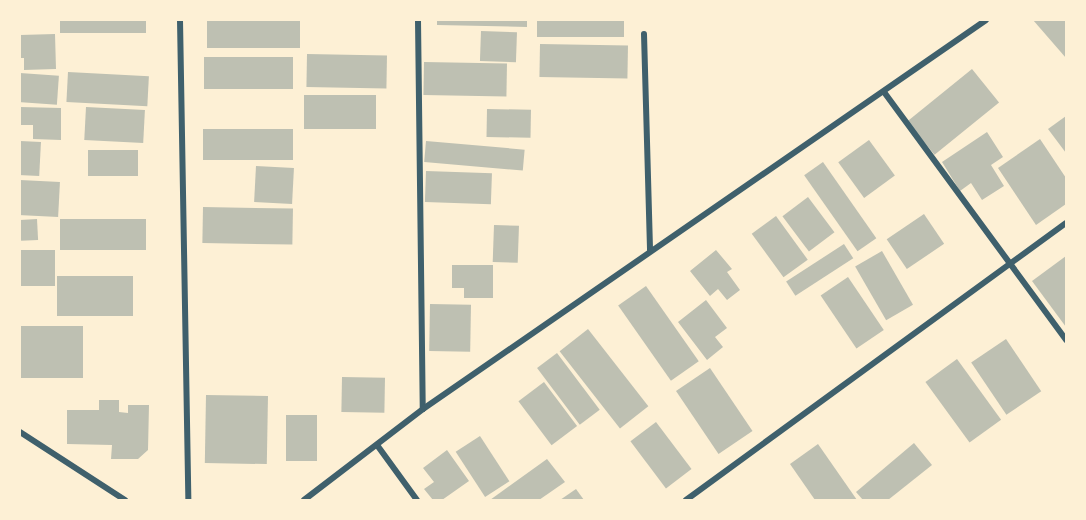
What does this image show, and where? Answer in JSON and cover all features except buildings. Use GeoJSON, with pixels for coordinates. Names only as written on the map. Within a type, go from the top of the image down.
{"type":"FeatureCollection","features":[{"type":"Feature","properties":{"kind":"street"},"geometry":{"type":"LineString","coordinates":[[180,20],[188,501]]}},
{"type":"Feature","properties":{"kind":"street"},"geometry":{"type":"LineString","coordinates":[[418,20],[423,409]]}},
{"type":"Feature","properties":{"kind":"street"},"geometry":{"type":"LineString","coordinates":[[304,501],[423,409],[986,20]]}},
{"type":"Feature","properties":{"kind":"street"},"geometry":{"type":"LineString","coordinates":[[644,34],[650,250]]}},
{"type":"Feature","properties":{"kind":"street"},"geometry":{"type":"LineString","coordinates":[[884,92],[1011,261],[1066,340]]}},
{"type":"Feature","properties":{"kind":"street"},"geometry":{"type":"LineString","coordinates":[[686,501],[1011,261],[1066,223]]}},
{"type":"Feature","properties":{"kind":"street"},"geometry":{"type":"LineString","coordinates":[[20,432],[125,501]]}},
{"type":"Feature","properties":{"kind":"street"},"geometry":{"type":"LineString","coordinates":[[377,445],[417,501]]}}]}
